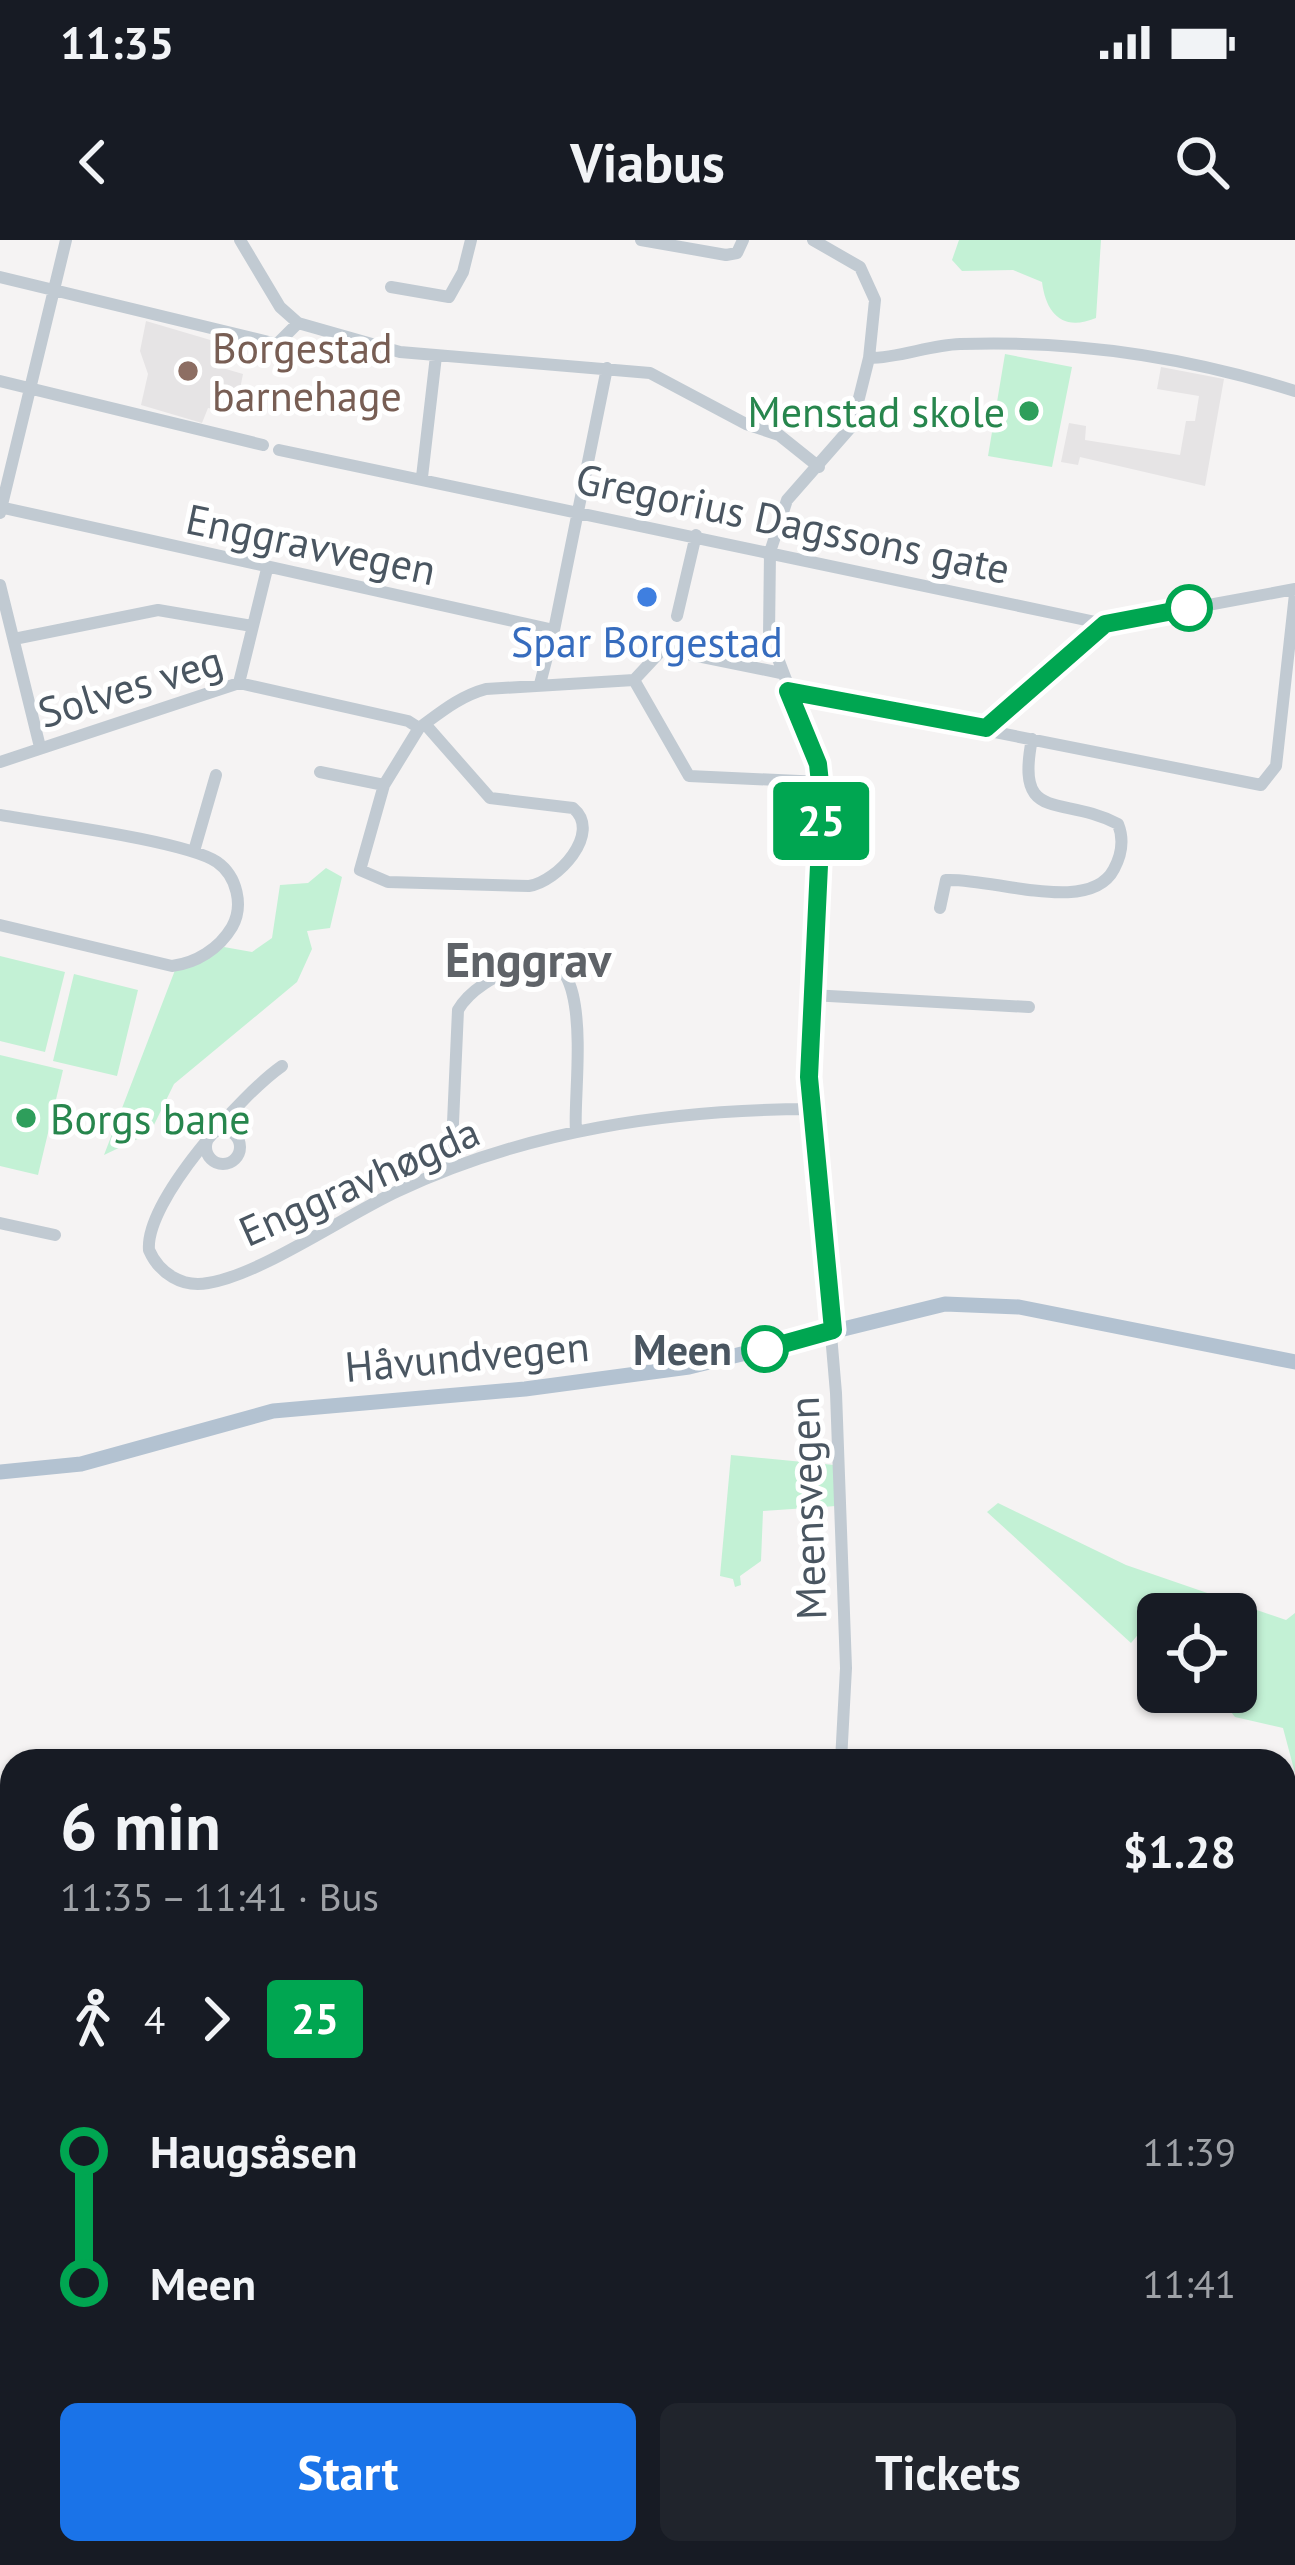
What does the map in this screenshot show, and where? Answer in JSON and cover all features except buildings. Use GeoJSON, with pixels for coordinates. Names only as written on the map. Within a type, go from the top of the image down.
{"type":"FeatureCollection","features":[{"type":"Feature","properties":{"kind":"main road","name":"Håvundvegen"},"geometry":{"type":"LineString","coordinates":[[0,1472],[81,1464],[273,1411],[600,1380],[729,1359],[924,1306],[990,1304],[1295,1362]]}},
{"type":"Feature","properties":{"kind":"street"},"geometry":{"type":"LineString","coordinates":[[1,510],[66,240]]}},
{"type":"Feature","properties":{"kind":"street"},"geometry":{"type":"LineString","coordinates":[[239,240],[280,307],[298,323],[353,342],[436,356],[607,368],[660,377],[746,424],[779,435],[819,467]]}},
{"type":"Feature","properties":{"kind":"street"},"geometry":{"type":"LineString","coordinates":[[391,287],[449,297],[463,272],[470,240]]}},
{"type":"Feature","properties":{"kind":"street"},"geometry":{"type":"LineString","coordinates":[[640,240],[726,255],[737,253],[743,240]]}},
{"type":"Feature","properties":{"kind":"street","name":"Meensvegen"},"geometry":{"type":"LineString","coordinates":[[813,240],[860,267],[874,289],[869,358],[852,426],[787,500],[770,552],[767,616],[781,673],[821,782],[810,1108],[833,1330],[845,1633],[841,1749]]}},
{"type":"Feature","properties":{"kind":"street"},"geometry":{"type":"LineString","coordinates":[[0,277],[277,344],[298,323]]}},
{"type":"Feature","properties":{"kind":"street"},"geometry":{"type":"LineString","coordinates":[[869,358],[984,344],[1089,348],[1233,371],[1295,391]]}},
{"type":"Feature","properties":{"kind":"street"},"geometry":{"type":"LineString","coordinates":[[422,476],[436,356]]}},
{"type":"Feature","properties":{"kind":"street"},"geometry":{"type":"LineString","coordinates":[[540,684],[607,368]]}},
{"type":"Feature","properties":{"kind":"street"},"geometry":{"type":"LineString","coordinates":[[0,381],[263,446]]}},
{"type":"Feature","properties":{"kind":"street","name":"Gregorius Dagssons gate"},"geometry":{"type":"LineString","coordinates":[[279,449],[1105,624],[1295,591]]}},
{"type":"Feature","properties":{"kind":"street","name":"Enggravvegen"},"geometry":{"type":"LineString","coordinates":[[1,510],[554,630]]}},
{"type":"Feature","properties":{"kind":"street"},"geometry":{"type":"LineString","coordinates":[[677,616],[696,535]]}},
{"type":"Feature","properties":{"kind":"street"},"geometry":{"type":"LineString","coordinates":[[239,683],[267,569]]}},
{"type":"Feature","properties":{"kind":"street"},"geometry":{"type":"LineString","coordinates":[[0,585],[40,747]]}},
{"type":"Feature","properties":{"kind":"street"},"geometry":{"type":"LineString","coordinates":[[788,691],[1237,783],[1269,781],[1276,766],[1295,591]]}},
{"type":"Feature","properties":{"kind":"street"},"geometry":{"type":"LineString","coordinates":[[14,639],[158,610],[252,626]]}},
{"type":"Feature","properties":{"kind":"street"},"geometry":{"type":"LineString","coordinates":[[986,728],[1105,624]]}},
{"type":"Feature","properties":{"kind":"street"},"geometry":{"type":"LineString","coordinates":[[422,726],[480,791],[498,800],[573,808],[584,821],[580,840],[548,881],[529,886],[388,882],[361,870],[384,785],[422,726],[467,694],[540,684],[634,680],[663,649],[781,673]]}},
{"type":"Feature","properties":{"kind":"street"},"geometry":{"type":"LineString","coordinates":[[634,680],[689,776],[821,782]]}},
{"type":"Feature","properties":{"kind":"street","name":"Solves veg"},"geometry":{"type":"LineString","coordinates":[[0,762],[239,683],[422,726]]}},
{"type":"Feature","properties":{"kind":"street"},"geometry":{"type":"LineString","coordinates":[[940,908],[946,880],[1088,892],[1108,880],[1122,835],[1118,824],[1040,799],[1028,790],[1025,776],[1032,739]]}},
{"type":"Feature","properties":{"kind":"street"},"geometry":{"type":"LineString","coordinates":[[320,772],[384,785]]}},
{"type":"Feature","properties":{"kind":"street"},"geometry":{"type":"LineString","coordinates":[[194,851],[216,775]]}},
{"type":"Feature","properties":{"kind":"street"},"geometry":{"type":"LineString","coordinates":[[0,814],[194,851],[227,871],[238,896],[235,923],[220,944],[186,964],[125,957],[0,925]]}},
{"type":"Feature","properties":{"kind":"street"},"geometry":{"type":"LineString","coordinates":[[452,1168],[458,1010],[482,986],[526,962],[550,962],[563,970],[576,992],[576,1131]]}},
{"type":"Feature","properties":{"kind":"street"},"geometry":{"type":"LineString","coordinates":[[811,995],[1029,1007]]}},
{"type":"Feature","properties":{"kind":"street","name":"Enggravhøgda"},"geometry":{"type":"LineString","coordinates":[[282,1066],[241,1097],[208,1138],[156,1220],[148,1243],[161,1270],[190,1283],[230,1277],[452,1168],[576,1131],[679,1113],[810,1108]]}},
{"type":"Feature","properties":{"kind":"street"},"geometry":{"type":"LineString","coordinates":[[0,1222],[55,1235]]}},
{"type":"Feature","properties":{"kind":"shaded area","name":"Borgestad barnehage"},"geometry":{"type":"Polygon","coordinates":[[[146,321],[224,344],[219,367],[243,374],[240,389],[232,389],[227,412],[208,408],[202,423],[141,405],[148,374],[140,351],[146,321]]]}},
{"type":"Feature","properties":{"kind":"shaded area"},"geometry":{"type":"Polygon","coordinates":[[[1161,367],[1224,379],[1205,486],[1080,457],[1078,465],[1061,462],[1069,423],[1086,426],[1085,440],[1180,455],[1186,421],[1195,421],[1199,396],[1157,389],[1161,367]]]}},
{"type":"Feature","properties":{"kind":"green space"},"geometry":{"type":"Polygon","coordinates":[[[959,240],[1101,240],[1096,318],[1074,323],[1058,317],[1047,303],[1042,282],[1013,270],[962,271],[952,260],[959,240]]]}},
{"type":"Feature","properties":{"kind":"green space","name":"Menstad skole"},"geometry":{"type":"Polygon","coordinates":[[[1005,354],[1072,367],[1052,467],[988,456],[1005,354]]]}},
{"type":"Feature","properties":{"kind":"green space"},"geometry":{"type":"Polygon","coordinates":[[[326,868],[342,877],[330,928],[307,931],[312,949],[297,982],[174,1084],[150,1133],[104,1155],[177,965],[201,962],[224,947],[252,952],[272,938],[280,885],[308,883],[326,868]]]}},
{"type":"Feature","properties":{"kind":"green space"},"geometry":{"type":"Polygon","coordinates":[[[0,956],[65,972],[45,1052],[0,1041],[0,956]]]}},
{"type":"Feature","properties":{"kind":"green space"},"geometry":{"type":"Polygon","coordinates":[[[74,974],[138,990],[117,1076],[53,1061],[74,974]]]}},
{"type":"Feature","properties":{"kind":"green space","name":"Borgs bane"},"geometry":{"type":"Polygon","coordinates":[[[0,1055],[63,1070],[38,1175],[0,1166],[0,1055]]]}},
{"type":"Feature","properties":{"kind":"green space"},"geometry":{"type":"Polygon","coordinates":[[[731,1455],[834,1465],[836,1506],[763,1511],[761,1561],[740,1576],[741,1585],[735,1587],[733,1579],[720,1576],[731,1455]]]}},
{"type":"Feature","properties":{"kind":"green space"},"geometry":{"type":"Polygon","coordinates":[[[998,1503],[1126,1565],[1207,1593],[1137,1593],[1137,1636],[1131,1643],[987,1512],[998,1503]]]}},
{"type":"Feature","properties":{"kind":"green space"},"geometry":{"type":"Polygon","coordinates":[[[1257,1610],[1286,1620],[1295,1613],[1295,1749],[1289,1749],[1283,1728],[1232,1713],[1257,1713],[1257,1610]]]}},
{"type":"Feature","properties":{"kind":"bus line","name":"25"},"geometry":{"type":"LineString","coordinates":[[765,1349],[833,1330],[809,1077],[821,782],[788,691],[986,728],[1105,624],[1189,608]]}},
{"type":"Feature","properties":{"kind":"place","name":"Borgestad barnehage"},"geometry":{"type":"Point","coordinates":[188,371]}},
{"type":"Feature","properties":{"kind":"place","name":"Menstad skole"},"geometry":{"type":"Point","coordinates":[1029,411]}},
{"type":"Feature","properties":{"kind":"place","name":"Spar Borgestad"},"geometry":{"type":"Point","coordinates":[647,597]}},
{"type":"Feature","properties":{"kind":"place","name":"Borgs bane"},"geometry":{"type":"Point","coordinates":[26,1118]}},
{"type":"Feature","properties":{"kind":"place","name":"Meen"},"geometry":{"type":"Point","coordinates":[765,1349]}},
{"type":"Feature","properties":{"kind":"district","name":"Enggrav"},"geometry":{"type":"Point","coordinates":[528,959]}}]}
